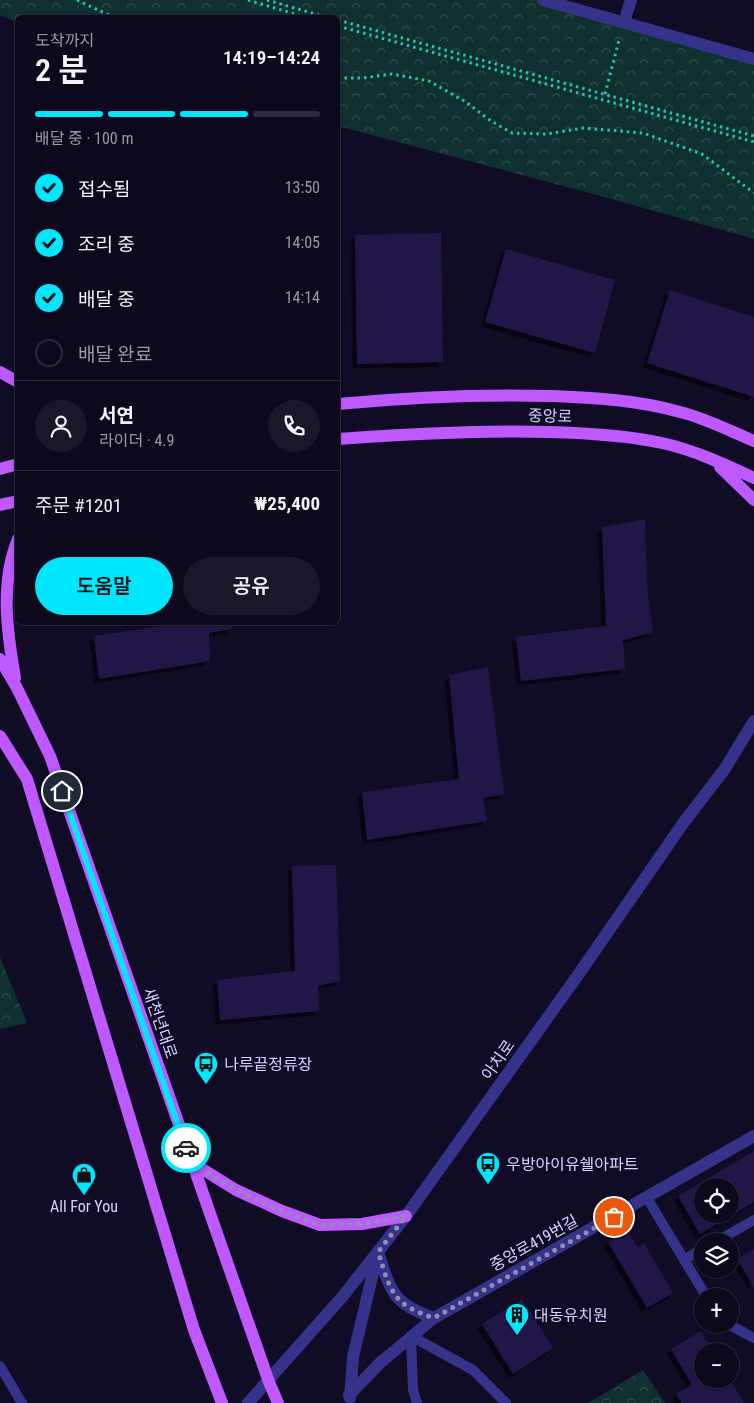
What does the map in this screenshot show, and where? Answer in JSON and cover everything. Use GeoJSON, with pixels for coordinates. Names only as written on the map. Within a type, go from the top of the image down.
{"type":"FeatureCollection","features":[{"type":"Feature","properties":{"kind":"main road"},"geometry":{"type":"LineString","coordinates":[[0,372],[15,380]]}},
{"type":"Feature","properties":{"kind":"main road","name":"중앙로"},"geometry":{"type":"LineString","coordinates":[[340,404],[396,398],[503,394],[599,398],[641,403],[682,412],[754,441]]}},
{"type":"Feature","properties":{"kind":"main road","name":"중앙로"},"geometry":{"type":"LineString","coordinates":[[340,438],[508,431],[601,434],[663,444],[711,458],[754,478]]}},
{"type":"Feature","properties":{"kind":"main road"},"geometry":{"type":"LineString","coordinates":[[711,458],[754,500]]}},
{"type":"Feature","properties":{"kind":"main road"},"geometry":{"type":"LineString","coordinates":[[0,469],[15,465]]}},
{"type":"Feature","properties":{"kind":"main road"},"geometry":{"type":"LineString","coordinates":[[0,505],[15,502]]}},
{"type":"Feature","properties":{"kind":"main road"},"geometry":{"type":"LineString","coordinates":[[15,545],[7,562],[2,585],[2,604],[17,688]]}},
{"type":"Feature","properties":{"kind":"main road","name":"새천년대로"},"geometry":{"type":"LineString","coordinates":[[0,659],[17,688],[50,756],[191,1162],[278,1403]]}},
{"type":"Feature","properties":{"kind":"main road"},"geometry":{"type":"LineString","coordinates":[[0,736],[27,779],[194,1330],[222,1403]]}},
{"type":"Feature","properties":{"kind":"main road"},"geometry":{"type":"LineString","coordinates":[[191,1162],[236,1190],[282,1211],[320,1225],[362,1224],[406,1216]]}},
{"type":"Feature","properties":{"kind":"street"},"geometry":{"type":"LineString","coordinates":[[543,0],[754,59]]}},
{"type":"Feature","properties":{"kind":"street"},"geometry":{"type":"LineString","coordinates":[[624,22],[630,0]]}},
{"type":"Feature","properties":{"kind":"street","name":"아치로"},"geometry":{"type":"LineString","coordinates":[[248,1403],[269,1382],[343,1296],[406,1216],[684,822],[724,770],[754,721]]}},
{"type":"Feature","properties":{"kind":"street","name":"중앙로419번길"},"geometry":{"type":"LineString","coordinates":[[350,1399],[381,1362],[434,1318],[754,1136]]}},
{"type":"Feature","properties":{"kind":"street"},"geometry":{"type":"LineString","coordinates":[[378,1252],[390,1286],[398,1300],[416,1312],[434,1318]]}},
{"type":"Feature","properties":{"kind":"street"},"geometry":{"type":"LineString","coordinates":[[350,1399],[353,1357],[378,1252]]}},
{"type":"Feature","properties":{"kind":"lane"},"geometry":{"type":"LineString","coordinates":[[647,1198],[701,1288]]}},
{"type":"Feature","properties":{"kind":"lane"},"geometry":{"type":"LineString","coordinates":[[731,1233],[754,1220]]}},
{"type":"Feature","properties":{"kind":"lane"},"geometry":{"type":"LineString","coordinates":[[684,1260],[694,1254]]}},
{"type":"Feature","properties":{"kind":"lane"},"geometry":{"type":"LineString","coordinates":[[739,1330],[754,1338]]}},
{"type":"Feature","properties":{"kind":"lane"},"geometry":{"type":"LineString","coordinates":[[412,1336],[413,1390],[417,1403]]}},
{"type":"Feature","properties":{"kind":"lane"},"geometry":{"type":"LineString","coordinates":[[412,1336],[473,1370],[506,1403]]}},
{"type":"Feature","properties":{"kind":"lane"},"geometry":{"type":"LineString","coordinates":[[0,1366],[22,1403]]}},
{"type":"Feature","properties":{"kind":"path"},"geometry":{"type":"LineString","coordinates":[[77,0],[109,15]]}},
{"type":"Feature","properties":{"kind":"path"},"geometry":{"type":"LineString","coordinates":[[248,0],[298,15]]}},
{"type":"Feature","properties":{"kind":"path"},"geometry":{"type":"LineString","coordinates":[[267,0],[319,15]]}},
{"type":"Feature","properties":{"kind":"path"},"geometry":{"type":"LineString","coordinates":[[340,21],[754,136]]}},
{"type":"Feature","properties":{"kind":"path"},"geometry":{"type":"LineString","coordinates":[[605,94],[624,22]]}},
{"type":"Feature","properties":{"kind":"path"},"geometry":{"type":"LineString","coordinates":[[340,27],[754,142]]}},
{"type":"Feature","properties":{"kind":"path"},"geometry":{"type":"LineString","coordinates":[[340,78],[362,78],[392,74],[428,81],[466,102],[491,121],[512,133],[547,134],[583,128],[642,133],[702,154],[754,193]]}},
{"type":"Feature","properties":{"kind":"green space"},"geometry":{"type":"Polygon","coordinates":[[[0,0],[546,0],[754,59],[754,239],[340,127],[340,15],[15,15],[15,21],[0,15],[0,0]]]}},
{"type":"Feature","properties":{"kind":"green space"},"geometry":{"type":"Polygon","coordinates":[[[0,957],[27,1023],[0,1029],[0,957]]]}},
{"type":"Feature","properties":{"kind":"green space"},"geometry":{"type":"Polygon","coordinates":[[[643,1370],[665,1403],[588,1403],[643,1370]]]}},
{"type":"Feature","properties":{"kind":"building"},"geometry":{"type":"Polygon","coordinates":[[[441,233],[443,362],[357,364],[355,235],[441,233]]]}},
{"type":"Feature","properties":{"kind":"building"},"geometry":{"type":"Polygon","coordinates":[[[506,249],[615,280],[595,353],[485,322],[506,249]]]}},
{"type":"Feature","properties":{"kind":"building"},"geometry":{"type":"Polygon","coordinates":[[[670,290],[754,317],[754,397],[647,363],[670,290]]]}},
{"type":"Feature","properties":{"kind":"building"},"geometry":{"type":"Polygon","coordinates":[[[645,519],[647,587],[653,632],[623,640],[625,669],[521,681],[516,637],[606,626],[602,527],[645,519]]]}},
{"type":"Feature","properties":{"kind":"building"},"geometry":{"type":"Polygon","coordinates":[[[168,625],[232,625],[232,629],[209,633],[210,661],[99,679],[94,636],[168,625]]]}},
{"type":"Feature","properties":{"kind":"building"},"geometry":{"type":"Polygon","coordinates":[[[488,667],[504,794],[483,798],[487,821],[367,840],[362,792],[459,779],[449,675],[488,667]]]}},
{"type":"Feature","properties":{"kind":"building"},"geometry":{"type":"Polygon","coordinates":[[[336,865],[340,981],[318,986],[319,1011],[220,1020],[217,980],[295,971],[292,866],[336,865]]]}},
{"type":"Feature","properties":{"kind":"building"},"geometry":{"type":"Polygon","coordinates":[[[754,1151],[754,1202],[739,1211],[739,1178],[708,1178],[754,1151]]]}},
{"type":"Feature","properties":{"kind":"building"},"geometry":{"type":"Polygon","coordinates":[[[694,1187],[694,1223],[719,1223],[699,1233],[678,1196],[694,1187]]]}},
{"type":"Feature","properties":{"kind":"building"},"geometry":{"type":"Polygon","coordinates":[[[628,1230],[637,1247],[644,1243],[673,1293],[647,1308],[608,1242],[628,1230]]]}},
{"type":"Feature","properties":{"kind":"building"},"geometry":{"type":"Polygon","coordinates":[[[754,1249],[754,1287],[739,1262],[739,1258],[754,1249]]]}},
{"type":"Feature","properties":{"kind":"building","name":"대동유치원"},"geometry":{"type":"Polygon","coordinates":[[[522,1299],[553,1348],[513,1374],[482,1324],[522,1299]]]}},
{"type":"Feature","properties":{"kind":"building"},"geometry":{"type":"Polygon","coordinates":[[[698,1333],[702,1333],[708,1343],[694,1343],[694,1388],[735,1388],[744,1403],[682,1403],[676,1394],[692,1385],[671,1349],[698,1333]]]}},
{"type":"Feature","properties":{"kind":"way so far"},"geometry":{"type":"LineString","coordinates":[[186,1148],[191,1162],[236,1190],[282,1211],[320,1225],[362,1224],[406,1216],[378,1252],[390,1286],[398,1300],[416,1312],[434,1318],[614,1217]]}},
{"type":"Feature","properties":{"kind":"place","name":"나루끝정류장"},"geometry":{"type":"Point","coordinates":[206,1085]}},
{"type":"Feature","properties":{"kind":"place","name":"우방아이유쉘아파트"},"geometry":{"type":"Point","coordinates":[488,1185]}},
{"type":"Feature","properties":{"kind":"place","name":"All For You"},"geometry":{"type":"Point","coordinates":[84,1196]}},
{"type":"Feature","properties":{"kind":"place","name":"대동유치원"},"geometry":{"type":"Point","coordinates":[517,1336]}},
{"type":"Feature","properties":{"kind":"route"},"geometry":{"type":"LineString","coordinates":[[62,791],[186,1148]]}}]}
